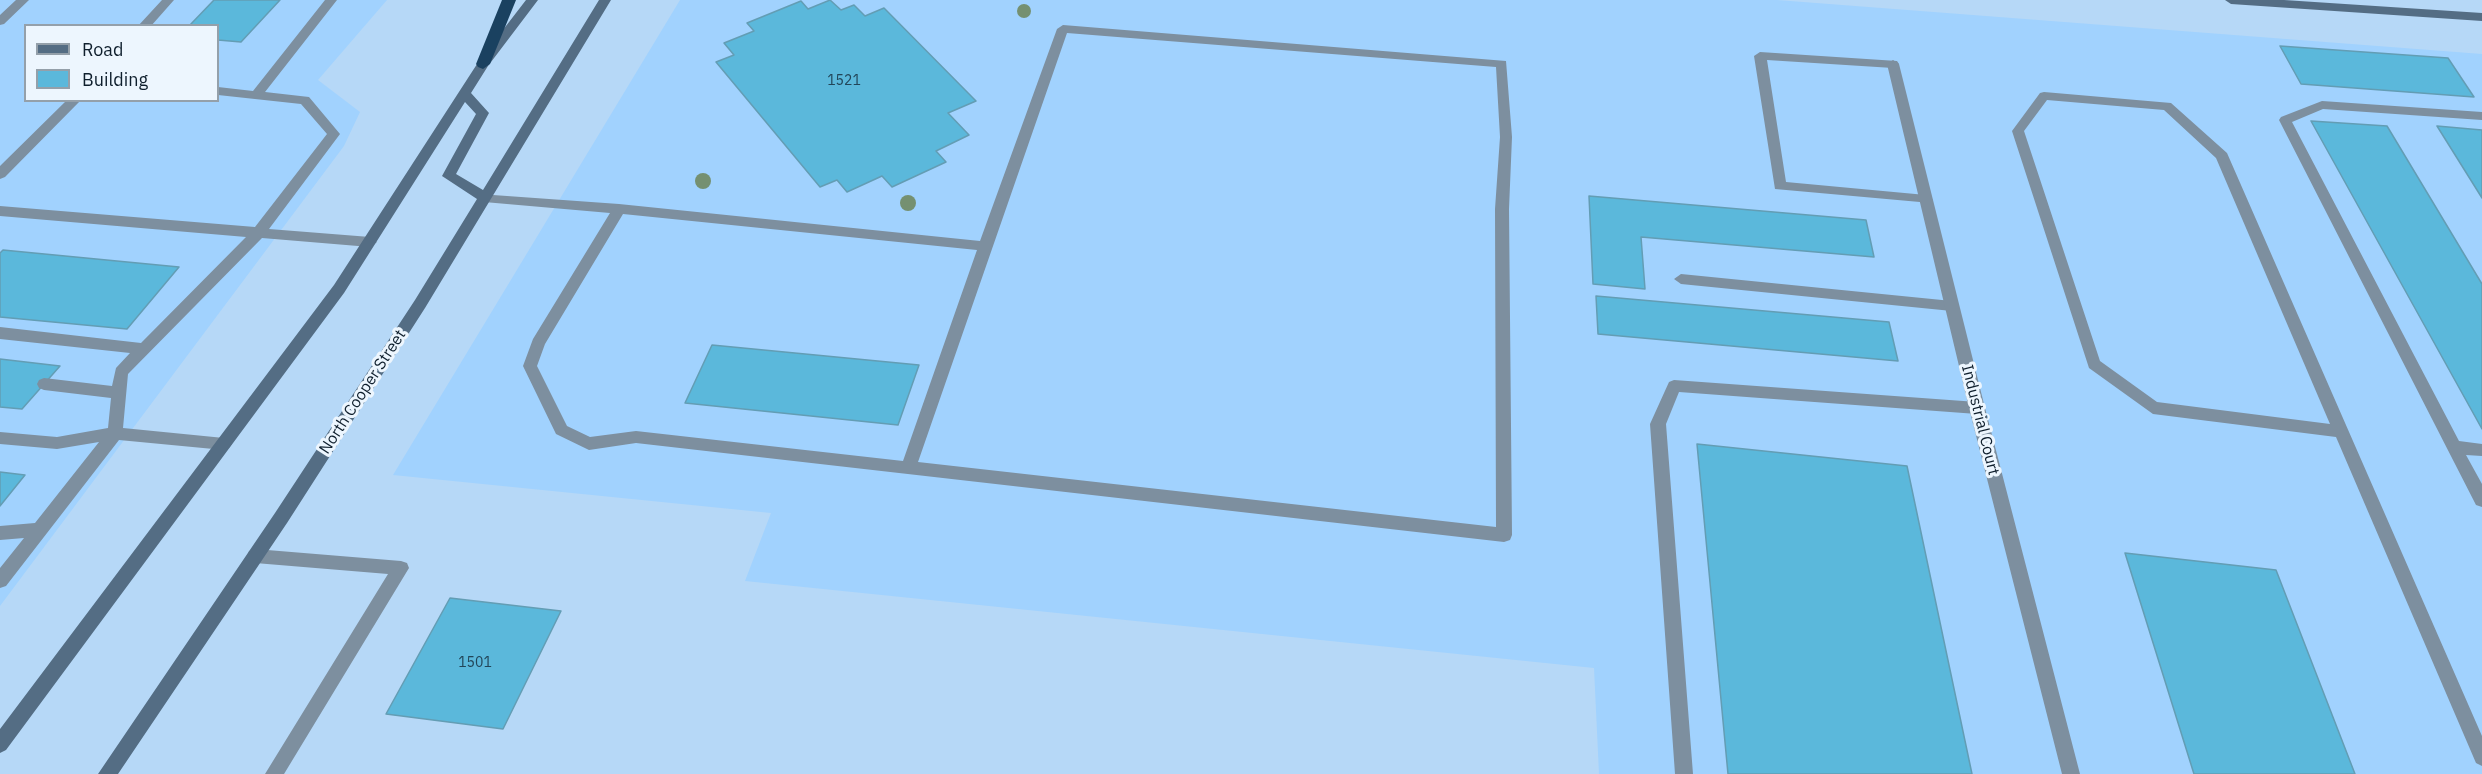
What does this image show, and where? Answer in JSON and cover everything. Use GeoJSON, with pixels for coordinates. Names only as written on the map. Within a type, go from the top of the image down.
{"type":"FeatureCollection","features":[{"type":"Feature","properties":{"kind":"highway"},"geometry":{"type":"LineString","coordinates":[[483,64],[509,0]]}},
{"type":"Feature","properties":{"kind":"main road"},"geometry":{"type":"LineString","coordinates":[[0,744],[339,289],[483,64],[532,0]]}},
{"type":"Feature","properties":{"kind":"main road","name":"North Cooper Street"},"geometry":{"type":"LineString","coordinates":[[107,774],[255,556],[420,304],[601,5],[611,0]]}},
{"type":"Feature","properties":{"kind":"main road"},"geometry":{"type":"LineString","coordinates":[[2231,0],[2482,17]]}},
{"type":"Feature","properties":{"kind":"main road"},"geometry":{"type":"LineString","coordinates":[[464,94],[483,112],[449,176],[484,197]]}},
{"type":"Feature","properties":{"kind":"street"},"geometry":{"type":"LineString","coordinates":[[0,21],[24,0]]}},
{"type":"Feature","properties":{"kind":"street"},"geometry":{"type":"LineString","coordinates":[[146,24],[168,0]]}},
{"type":"Feature","properties":{"kind":"street"},"geometry":{"type":"LineString","coordinates":[[256,95],[331,0]]}},
{"type":"Feature","properties":{"kind":"street"},"geometry":{"type":"LineString","coordinates":[[619,209],[538,343],[530,366],[561,430],[589,444],[636,437],[908,468],[1504,535],[1502,209],[1506,137],[1502,64],[1063,29],[908,468]]}},
{"type":"Feature","properties":{"kind":"street","name":"Industrial Court"},"geometry":{"type":"LineString","coordinates":[[1926,200],[1780,186],[1760,56],[1893,64],[1977,408],[2071,774]]}},
{"type":"Feature","properties":{"kind":"street"},"geometry":{"type":"LineString","coordinates":[[0,580],[115,433],[121,372],[258,233],[334,134],[305,100],[219,91]]}},
{"type":"Feature","properties":{"kind":"street"},"geometry":{"type":"LineString","coordinates":[[2340,431],[2153,408],[2094,364],[2018,131],[2044,96],[2167,106],[2222,156],[2482,756]]}},
{"type":"Feature","properties":{"kind":"street"},"geometry":{"type":"LineString","coordinates":[[0,174],[72,102]]}},
{"type":"Feature","properties":{"kind":"street"},"geometry":{"type":"LineString","coordinates":[[2482,116],[2322,105],[2285,120],[2482,500]]}},
{"type":"Feature","properties":{"kind":"street"},"geometry":{"type":"LineString","coordinates":[[484,197],[985,246]]}},
{"type":"Feature","properties":{"kind":"street"},"geometry":{"type":"LineString","coordinates":[[1,212],[370,242]]}},
{"type":"Feature","properties":{"kind":"street"},"geometry":{"type":"LineString","coordinates":[[1681,279],[1952,306]]}},
{"type":"Feature","properties":{"kind":"street"},"geometry":{"type":"LineString","coordinates":[[0,333],[144,349]]}},
{"type":"Feature","properties":{"kind":"street"},"geometry":{"type":"LineString","coordinates":[[44,384],[119,393]]}},
{"type":"Feature","properties":{"kind":"street"},"geometry":{"type":"LineString","coordinates":[[1684,774],[1658,424],[1674,386],[1977,408]]}},
{"type":"Feature","properties":{"kind":"street"},"geometry":{"type":"LineString","coordinates":[[0,438],[57,443],[115,433],[224,444]]}},
{"type":"Feature","properties":{"kind":"street"},"geometry":{"type":"LineString","coordinates":[[2454,447],[2482,450]]}},
{"type":"Feature","properties":{"kind":"street"},"geometry":{"type":"LineString","coordinates":[[0,533],[39,530]]}},
{"type":"Feature","properties":{"kind":"street"},"geometry":{"type":"LineString","coordinates":[[255,556],[401,568],[274,774]]}},
{"type":"Feature","properties":{"kind":"shaded area"},"geometry":{"type":"Polygon","coordinates":[[[0,0],[387,0],[318,80],[360,112],[344,146],[0,606],[0,0]]]}},
{"type":"Feature","properties":{"kind":"shaded area"},"geometry":{"type":"Polygon","coordinates":[[[680,0],[1777,0],[2482,54],[2482,774],[1599,774],[1594,668],[745,581],[771,513],[393,475],[680,0]]]}},
{"type":"Feature","properties":{"kind":"building"},"geometry":{"type":"Polygon","coordinates":[[[214,0],[280,0],[241,42],[219,40],[219,24],[191,24],[214,0]]]}},
{"type":"Feature","properties":{"kind":"building"},"geometry":{"type":"Polygon","coordinates":[[[830,0],[841,10],[854,5],[865,16],[884,8],[976,101],[948,113],[969,135],[936,151],[946,162],[892,187],[882,176],[847,192],[837,180],[820,187],[716,62],[734,55],[724,43],[754,31],[747,23],[801,1],[808,9],[830,0]]]}},
{"type":"Feature","properties":{"kind":"building"},"geometry":{"type":"Polygon","coordinates":[[[2280,46],[2448,58],[2474,97],[2301,84],[2280,46]]]}},
{"type":"Feature","properties":{"kind":"building"},"geometry":{"type":"Polygon","coordinates":[[[2311,121],[2387,126],[2482,284],[2482,429],[2311,121]]]}},
{"type":"Feature","properties":{"kind":"building"},"geometry":{"type":"Polygon","coordinates":[[[2437,126],[2482,130],[2482,198],[2437,126]]]}},
{"type":"Feature","properties":{"kind":"building"},"geometry":{"type":"Polygon","coordinates":[[[1589,196],[1866,220],[1874,257],[1641,237],[1645,289],[1593,284],[1589,196]]]}},
{"type":"Feature","properties":{"kind":"building"},"geometry":{"type":"Polygon","coordinates":[[[3,250],[179,267],[127,329],[0,317],[0,253],[3,250]]]}},
{"type":"Feature","properties":{"kind":"building"},"geometry":{"type":"Polygon","coordinates":[[[1596,296],[1889,322],[1898,361],[1598,334],[1596,296]]]}},
{"type":"Feature","properties":{"kind":"building"},"geometry":{"type":"Polygon","coordinates":[[[712,345],[919,365],[898,425],[685,403],[712,345]]]}},
{"type":"Feature","properties":{"kind":"building"},"geometry":{"type":"Polygon","coordinates":[[[0,359],[60,366],[22,409],[0,407],[0,359]]]}},
{"type":"Feature","properties":{"kind":"building"},"geometry":{"type":"Polygon","coordinates":[[[1697,444],[1907,466],[1972,774],[1728,774],[1697,444]]]}},
{"type":"Feature","properties":{"kind":"building"},"geometry":{"type":"Polygon","coordinates":[[[0,472],[25,475],[0,506],[0,472]]]}},
{"type":"Feature","properties":{"kind":"building"},"geometry":{"type":"Polygon","coordinates":[[[2125,553],[2276,570],[2355,774],[2194,774],[2125,553]]]}},
{"type":"Feature","properties":{"kind":"building"},"geometry":{"type":"Polygon","coordinates":[[[450,598],[561,611],[503,729],[386,714],[450,598]]]}}]}
